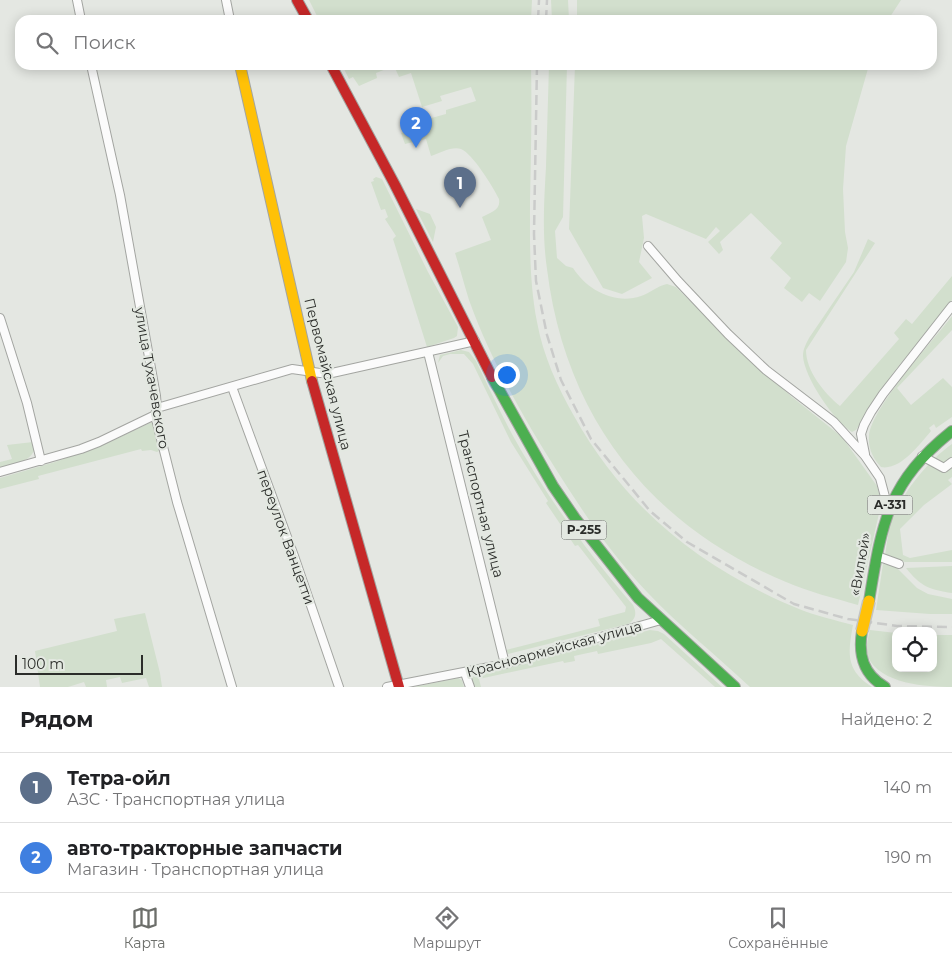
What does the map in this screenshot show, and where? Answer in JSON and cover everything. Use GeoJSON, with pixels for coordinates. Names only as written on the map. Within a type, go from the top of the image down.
{"type":"FeatureCollection","features":[{"type":"Feature","properties":{"kind":"main road"},"geometry":{"type":"LineString","coordinates":[[297,0],[305,15]]}},
{"type":"Feature","properties":{"kind":"main road","name":"Первомайская улица"},"geometry":{"type":"LineString","coordinates":[[241,70],[309,372],[399,686]]}},
{"type":"Feature","properties":{"kind":"main road","name":"Р-255"},"geometry":{"type":"LineString","coordinates":[[334,70],[475,341],[502,398],[533,452],[570,510],[638,598],[735,687]]}},
{"type":"Feature","properties":{"kind":"main road","name":"«Вилюй»"},"geometry":{"type":"LineString","coordinates":[[885,687],[874,681],[863,664],[860,639],[882,528],[888,508],[922,456],[952,431]]}},
{"type":"Feature","properties":{"kind":"street"},"geometry":{"type":"LineString","coordinates":[[77,0],[80,15]]}},
{"type":"Feature","properties":{"kind":"street"},"geometry":{"type":"LineString","coordinates":[[226,0],[229,15]]}},
{"type":"Feature","properties":{"kind":"street","name":"улица Тухачевского"},"geometry":{"type":"LineString","coordinates":[[92,70],[120,195],[156,411],[177,502],[232,687]]}},
{"type":"Feature","properties":{"kind":"street"},"geometry":{"type":"LineString","coordinates":[[648,246],[678,282],[766,370],[834,422],[865,456],[880,478],[888,508]]}},
{"type":"Feature","properties":{"kind":"street"},"geometry":{"type":"LineString","coordinates":[[865,456],[861,434],[871,412],[952,306]]}},
{"type":"Feature","properties":{"kind":"street"},"geometry":{"type":"LineString","coordinates":[[0,318],[27,403],[41,461]]}},
{"type":"Feature","properties":{"kind":"street"},"geometry":{"type":"LineString","coordinates":[[0,472],[99,442],[156,411],[292,369],[332,373],[475,341]]}},
{"type":"Feature","properties":{"kind":"street","name":"Транспортная улица"},"geometry":{"type":"LineString","coordinates":[[428,352],[505,664]]}},
{"type":"Feature","properties":{"kind":"street","name":"переулок Ванцетти"},"geometry":{"type":"LineString","coordinates":[[232,387],[294,556],[339,687]]}},
{"type":"Feature","properties":{"kind":"street"},"geometry":{"type":"LineString","coordinates":[[922,456],[944,468],[952,462]]}},
{"type":"Feature","properties":{"kind":"street"},"geometry":{"type":"LineString","coordinates":[[877,556],[898,564]]}},
{"type":"Feature","properties":{"kind":"street","name":"Красноармейская улица"},"geometry":{"type":"LineString","coordinates":[[387,687],[505,664],[661,620]]}},
{"type":"Feature","properties":{"kind":"street"},"geometry":{"type":"LineString","coordinates":[[464,673],[470,687]]}},
{"type":"Feature","properties":{"kind":"green space"},"geometry":{"type":"Polygon","coordinates":[[[309,0],[532,0],[531,15],[316,15],[309,0]]]}},
{"type":"Feature","properties":{"kind":"green space"},"geometry":{"type":"Polygon","coordinates":[[[551,0],[568,0],[569,15],[552,15],[551,0]]]}},
{"type":"Feature","properties":{"kind":"green space"},"geometry":{"type":"Polygon","coordinates":[[[577,0],[901,0],[891,15],[577,15],[577,0]]]}},
{"type":"Feature","properties":{"kind":"green space"},"geometry":{"type":"Polygon","coordinates":[[[344,70],[384,70],[376,73],[377,78],[359,86],[353,77],[349,79],[344,70]]]}},
{"type":"Feature","properties":{"kind":"green space"},"geometry":{"type":"Polygon","coordinates":[[[396,70],[531,70],[530,262],[533,292],[537,322],[543,346],[556,382],[574,416],[594,449],[642,507],[669,532],[699,555],[730,575],[764,593],[805,611],[853,625],[850,652],[853,667],[863,681],[872,687],[750,687],[672,617],[634,578],[611,549],[588,519],[557,471],[508,388],[487,345],[469,300],[455,253],[491,240],[482,217],[497,208],[499,199],[482,171],[466,152],[454,148],[431,156],[426,139],[405,144],[401,133],[425,125],[424,120],[446,114],[446,110],[476,101],[471,87],[440,96],[442,101],[422,107],[411,73],[399,77],[396,70]]]}},
{"type":"Feature","properties":{"kind":"green space"},"geometry":{"type":"Polygon","coordinates":[[[549,70],[567,70],[563,217],[555,231],[557,258],[566,266],[573,268],[594,289],[612,297],[621,299],[641,296],[667,284],[676,287],[732,343],[792,397],[842,437],[877,486],[880,497],[880,509],[858,605],[786,582],[737,558],[693,530],[655,497],[622,459],[594,418],[573,372],[557,322],[544,244],[549,70]]]}},
{"type":"Feature","properties":{"kind":"green space"},"geometry":{"type":"Polygon","coordinates":[[[575,70],[868,70],[846,146],[843,189],[845,232],[848,248],[846,262],[820,301],[809,293],[802,302],[784,288],[791,278],[770,258],[782,243],[751,213],[720,242],[723,250],[719,254],[708,242],[720,231],[716,227],[706,239],[646,214],[642,216],[644,238],[639,262],[652,278],[622,294],[603,288],[569,229],[575,70]]]}},
{"type":"Feature","properties":{"kind":"green space"},"geometry":{"type":"Polygon","coordinates":[[[376,177],[382,179],[428,272],[458,327],[457,336],[454,338],[427,347],[393,239],[396,236],[385,219],[388,217],[385,209],[381,210],[371,182],[376,177]]]}},
{"type":"Feature","properties":{"kind":"green space"},"geometry":{"type":"Polygon","coordinates":[[[416,209],[430,214],[436,227],[433,242],[416,209]]]}},
{"type":"Feature","properties":{"kind":"green space"},"geometry":{"type":"Polygon","coordinates":[[[868,239],[875,243],[806,350],[809,366],[817,381],[840,406],[899,339],[894,333],[906,319],[912,324],[952,276],[952,300],[893,373],[856,430],[852,432],[837,418],[821,398],[805,365],[803,353],[809,338],[854,272],[868,239]]]}},
{"type":"Feature","properties":{"kind":"green space"},"geometry":{"type":"Polygon","coordinates":[[[952,316],[952,330],[897,388],[911,405],[943,378],[952,387],[952,417],[936,428],[934,424],[929,428],[931,431],[902,461],[888,467],[881,467],[873,457],[869,445],[872,424],[891,392],[952,316]]]}},
{"type":"Feature","properties":{"kind":"green space"},"geometry":{"type":"Polygon","coordinates":[[[461,350],[469,352],[476,361],[513,436],[563,516],[604,571],[633,605],[635,616],[628,624],[508,654],[506,650],[600,626],[598,619],[625,612],[626,607],[578,545],[575,546],[546,503],[548,501],[511,442],[473,364],[464,354],[443,356],[438,363],[440,355],[461,350]]]}},
{"type":"Feature","properties":{"kind":"green space"},"geometry":{"type":"Polygon","coordinates":[[[152,422],[155,426],[159,451],[157,452],[151,450],[142,451],[141,449],[38,476],[39,479],[0,489],[0,478],[55,462],[103,445],[152,422]]]}},
{"type":"Feature","properties":{"kind":"green space"},"geometry":{"type":"Polygon","coordinates":[[[33,442],[34,451],[28,458],[0,467],[0,462],[12,459],[7,445],[33,442]]]}},
{"type":"Feature","properties":{"kind":"green space"},"geometry":{"type":"Polygon","coordinates":[[[952,444],[952,477],[948,480],[952,484],[924,505],[900,529],[903,555],[910,558],[952,550],[952,562],[905,562],[885,556],[892,519],[903,498],[934,459],[952,444]]]}},
{"type":"Feature","properties":{"kind":"green space"},"geometry":{"type":"Polygon","coordinates":[[[883,564],[895,566],[917,588],[928,594],[952,599],[952,614],[876,610],[883,564]]]}},
{"type":"Feature","properties":{"kind":"green space"},"geometry":{"type":"Polygon","coordinates":[[[952,566],[952,593],[926,586],[906,568],[952,566]]]}},
{"type":"Feature","properties":{"kind":"green space"},"geometry":{"type":"Polygon","coordinates":[[[145,613],[162,687],[149,687],[146,678],[122,683],[120,677],[106,680],[107,687],[86,687],[84,682],[68,687],[40,687],[35,651],[117,631],[114,619],[145,613]]]}},
{"type":"Feature","properties":{"kind":"green space"},"geometry":{"type":"Polygon","coordinates":[[[650,630],[664,634],[722,687],[715,687],[661,639],[651,643],[598,654],[597,651],[574,656],[575,661],[564,663],[563,661],[479,679],[481,687],[474,687],[471,677],[650,630]]]}},
{"type":"Feature","properties":{"kind":"green space"},"geometry":{"type":"Polygon","coordinates":[[[870,630],[892,633],[892,672],[937,672],[937,635],[952,635],[952,687],[918,685],[883,673],[874,666],[868,657],[870,630]]]}},
{"type":"Feature","properties":{"kind":"green space"},"geometry":{"type":"Polygon","coordinates":[[[458,678],[462,680],[464,687],[414,687],[458,678]]]}},
{"type":"Feature","properties":{"kind":"railway"},"geometry":{"type":"LineString","coordinates":[[538,15],[539,0]]}},
{"type":"Feature","properties":{"kind":"railway"},"geometry":{"type":"LineString","coordinates":[[546,15],[547,0]]}},
{"type":"Feature","properties":{"kind":"railway"},"geometry":{"type":"LineString","coordinates":[[537,70],[534,234],[536,281],[547,335],[561,380],[591,439],[650,511],[687,542],[794,604],[848,619],[897,626],[952,627]]}},
{"type":"Feature","properties":{"kind":"traffic: fast"},"geometry":{"type":"LineString","coordinates":[[492,377],[553,486],[575,518],[638,598],[735,687]]}},
{"type":"Feature","properties":{"kind":"traffic: fast"},"geometry":{"type":"LineString","coordinates":[[869,601],[878,549],[891,506],[913,469],[930,450],[952,431]]}},
{"type":"Feature","properties":{"kind":"traffic: fast"},"geometry":{"type":"LineString","coordinates":[[862,631],[861,648],[864,663],[872,676],[885,687]]}},
{"type":"Feature","properties":{"kind":"traffic: slow"},"geometry":{"type":"LineString","coordinates":[[241,70],[312,381]]}},
{"type":"Feature","properties":{"kind":"traffic: slow"},"geometry":{"type":"LineString","coordinates":[[862,631],[869,601]]}},
{"type":"Feature","properties":{"kind":"traffic: jam"},"geometry":{"type":"LineString","coordinates":[[297,0],[305,15]]}},
{"type":"Feature","properties":{"kind":"traffic: jam"},"geometry":{"type":"LineString","coordinates":[[334,70],[395,185],[492,377]]}},
{"type":"Feature","properties":{"kind":"traffic: jam"},"geometry":{"type":"LineString","coordinates":[[312,381],[399,687]]}},
{"type":"Feature","properties":{"kind":"place","name":"авто-тракторные запчасти"},"geometry":{"type":"Point","coordinates":[416,148]}},
{"type":"Feature","properties":{"kind":"place","name":"Тетра-ойл"},"geometry":{"type":"Point","coordinates":[460,208]}}]}
